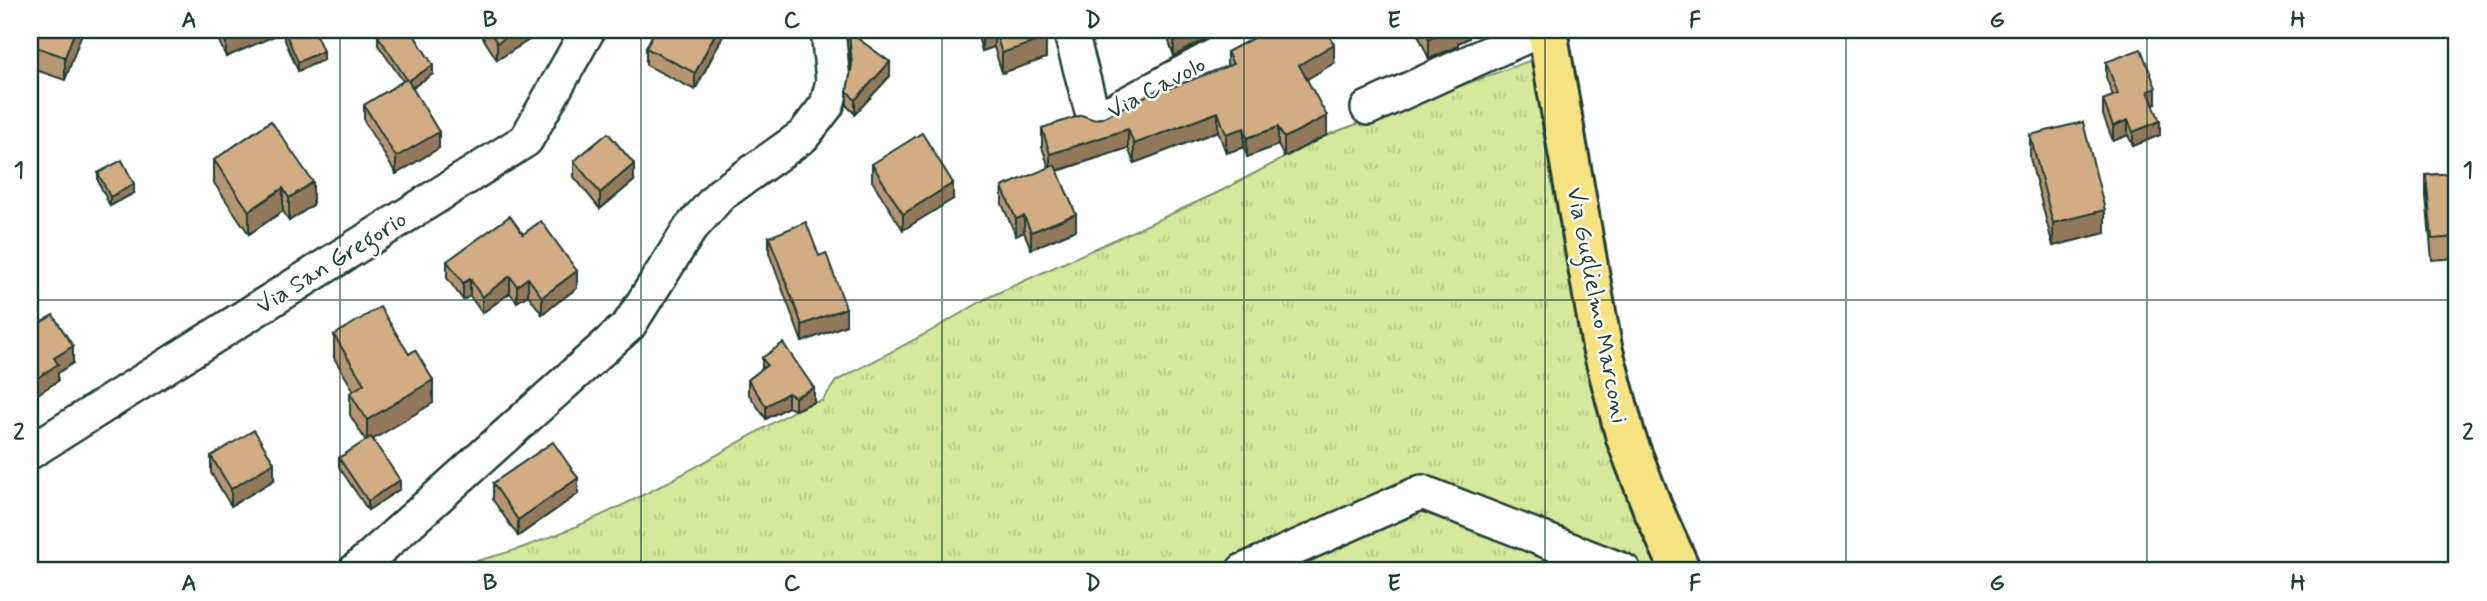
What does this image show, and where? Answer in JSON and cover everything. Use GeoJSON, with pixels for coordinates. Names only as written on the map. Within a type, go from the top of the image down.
{"type":"FeatureCollection","features":[{"type":"Feature","properties":{"kind":"main road","name":"Via Guglielmo Marconi"},"geometry":{"type":"LineString","coordinates":[[1547,30],[1602,347],[1626,438],[1653,509],[1681,571]]}},
{"type":"Feature","properties":{"kind":"street","name":"Via San Gregorio"},"geometry":{"type":"LineString","coordinates":[[30,452],[526,140],[588,30]]}},
{"type":"Feature","properties":{"kind":"street"},"geometry":{"type":"LineString","coordinates":[[355,571],[629,325],[682,239],[720,195],[803,136],[827,106],[833,81],[828,30]]}},
{"type":"Feature","properties":{"kind":"street","name":"Via Cavolo"},"geometry":{"type":"LineString","coordinates":[[1070,30],[1094,119],[1262,30]]}},
{"type":"Feature","properties":{"kind":"street"},"geometry":{"type":"LineString","coordinates":[[1368,108],[1540,30]]}},
{"type":"Feature","properties":{"kind":"street"},"geometry":{"type":"LineString","coordinates":[[1242,571],[1422,492],[1624,571]]}},
{"type":"Feature","properties":{"kind":"green space"},"geometry":{"type":"Polygon","coordinates":[[[1534,59],[1612,448],[1660,571],[1638,571],[1414,489],[1221,571],[437,571],[513,551],[629,502],[795,410],[822,401],[836,381],[989,297],[1219,192],[1327,135],[1534,59]]]}},
{"type":"Feature","properties":{"kind":"green space"},"geometry":{"type":"Polygon","coordinates":[[[1417,510],[1585,571],[1279,571],[1417,510]]]}},
{"type":"Feature","properties":{"kind":"building"},"geometry":{"type":"Polygon","coordinates":[[[30,30],[75,30],[65,57],[30,45],[30,30]]]}},
{"type":"Feature","properties":{"kind":"building"},"geometry":{"type":"Polygon","coordinates":[[[222,30],[250,30],[226,41],[222,30]]]}},
{"type":"Feature","properties":{"kind":"building"},"geometry":{"type":"Polygon","coordinates":[[[284,30],[314,30],[323,51],[298,62],[284,30]]]}},
{"type":"Feature","properties":{"kind":"building"},"geometry":{"type":"Polygon","coordinates":[[[390,30],[411,30],[433,65],[408,81],[378,36],[390,30]]]}},
{"type":"Feature","properties":{"kind":"building"},"geometry":{"type":"Polygon","coordinates":[[[489,30],[519,30],[497,43],[489,30]]]}},
{"type":"Feature","properties":{"kind":"building"},"geometry":{"type":"Polygon","coordinates":[[[655,30],[717,30],[695,73],[646,48],[655,30]]]}},
{"type":"Feature","properties":{"kind":"building"},"geometry":{"type":"Polygon","coordinates":[[[994,30],[1043,30],[1046,38],[1002,53],[994,30]]]}},
{"type":"Feature","properties":{"kind":"building"},"geometry":{"type":"Polygon","coordinates":[[[1170,30],[1195,30],[1174,41],[1170,30]]]}},
{"type":"Feature","properties":{"kind":"building"},"geometry":{"type":"Polygon","coordinates":[[[1268,30],[1326,30],[1334,44],[1299,65],[1327,116],[1284,138],[1278,127],[1247,138],[1244,128],[1226,134],[1218,112],[1134,144],[1128,129],[1050,154],[1042,128],[1082,115],[1092,119],[1102,118],[1167,85],[1170,88],[1233,64],[1227,52],[1268,30]]]}},
{"type":"Feature","properties":{"kind":"building"},"geometry":{"type":"Polygon","coordinates":[[[1425,30],[1450,30],[1429,39],[1425,30]]]}},
{"type":"Feature","properties":{"kind":"building"},"geometry":{"type":"Polygon","coordinates":[[[849,32],[890,62],[855,100],[847,91],[852,65],[849,32]]]}},
{"type":"Feature","properties":{"kind":"building"},"geometry":{"type":"Polygon","coordinates":[[[2141,49],[2156,88],[2148,91],[2160,121],[2133,132],[2128,120],[2113,126],[2103,100],[2118,94],[2106,62],[2141,49]]]}},
{"type":"Feature","properties":{"kind":"building"},"geometry":{"type":"Polygon","coordinates":[[[407,79],[439,132],[396,157],[364,105],[407,79]]]}},
{"type":"Feature","properties":{"kind":"building"},"geometry":{"type":"Polygon","coordinates":[[[271,121],[313,182],[289,198],[283,188],[249,211],[214,160],[271,121]]]}},
{"type":"Feature","properties":{"kind":"building"},"geometry":{"type":"Polygon","coordinates":[[[2083,122],[2105,210],[2053,223],[2030,135],[2083,122]]]}},
{"type":"Feature","properties":{"kind":"building"},"geometry":{"type":"Polygon","coordinates":[[[608,133],[634,164],[600,193],[574,161],[608,133]]]}},
{"type":"Feature","properties":{"kind":"building"},"geometry":{"type":"Polygon","coordinates":[[[922,133],[953,183],[903,214],[872,164],[922,133]]]}},
{"type":"Feature","properties":{"kind":"building"},"geometry":{"type":"Polygon","coordinates":[[[122,160],[134,184],[110,197],[98,173],[122,160]]]}},
{"type":"Feature","properties":{"kind":"building"},"geometry":{"type":"Polygon","coordinates":[[[1055,165],[1076,214],[1031,232],[1024,216],[1016,219],[1002,187],[1055,165]]]}},
{"type":"Feature","properties":{"kind":"building"},"geometry":{"type":"Polygon","coordinates":[[[2457,173],[2457,237],[2432,239],[2426,175],[2457,173]]]}},
{"type":"Feature","properties":{"kind":"building"},"geometry":{"type":"Polygon","coordinates":[[[510,216],[523,234],[541,221],[577,271],[542,297],[528,278],[517,286],[510,276],[482,297],[470,279],[463,283],[447,261],[510,216]]]}},
{"type":"Feature","properties":{"kind":"building"},"geometry":{"type":"Polygon","coordinates":[[[806,222],[819,256],[826,253],[846,308],[802,325],[769,237],[806,222]]]}},
{"type":"Feature","properties":{"kind":"building"},"geometry":{"type":"Polygon","coordinates":[[[380,307],[409,354],[415,350],[433,380],[367,420],[350,393],[364,384],[334,335],[380,307]]]}},
{"type":"Feature","properties":{"kind":"building"},"geometry":{"type":"Polygon","coordinates":[[[37,315],[42,322],[53,315],[73,346],[54,358],[58,364],[30,383],[30,320],[37,315]]]}},
{"type":"Feature","properties":{"kind":"building"},"geometry":{"type":"Polygon","coordinates":[[[783,343],[814,388],[795,397],[788,393],[766,406],[748,380],[767,365],[762,358],[783,343]]]}},
{"type":"Feature","properties":{"kind":"building"},"geometry":{"type":"Polygon","coordinates":[[[254,430],[274,463],[231,489],[211,456],[254,430]]]}},
{"type":"Feature","properties":{"kind":"building"},"geometry":{"type":"Polygon","coordinates":[[[371,437],[400,480],[368,501],[339,458],[371,437]]]}},
{"type":"Feature","properties":{"kind":"building"},"geometry":{"type":"Polygon","coordinates":[[[2454,438],[2457,438],[2457,482],[2454,438]]]}},
{"type":"Feature","properties":{"kind":"building"},"geometry":{"type":"Polygon","coordinates":[[[553,442],[578,478],[518,520],[493,483],[553,442]]]}}]}
